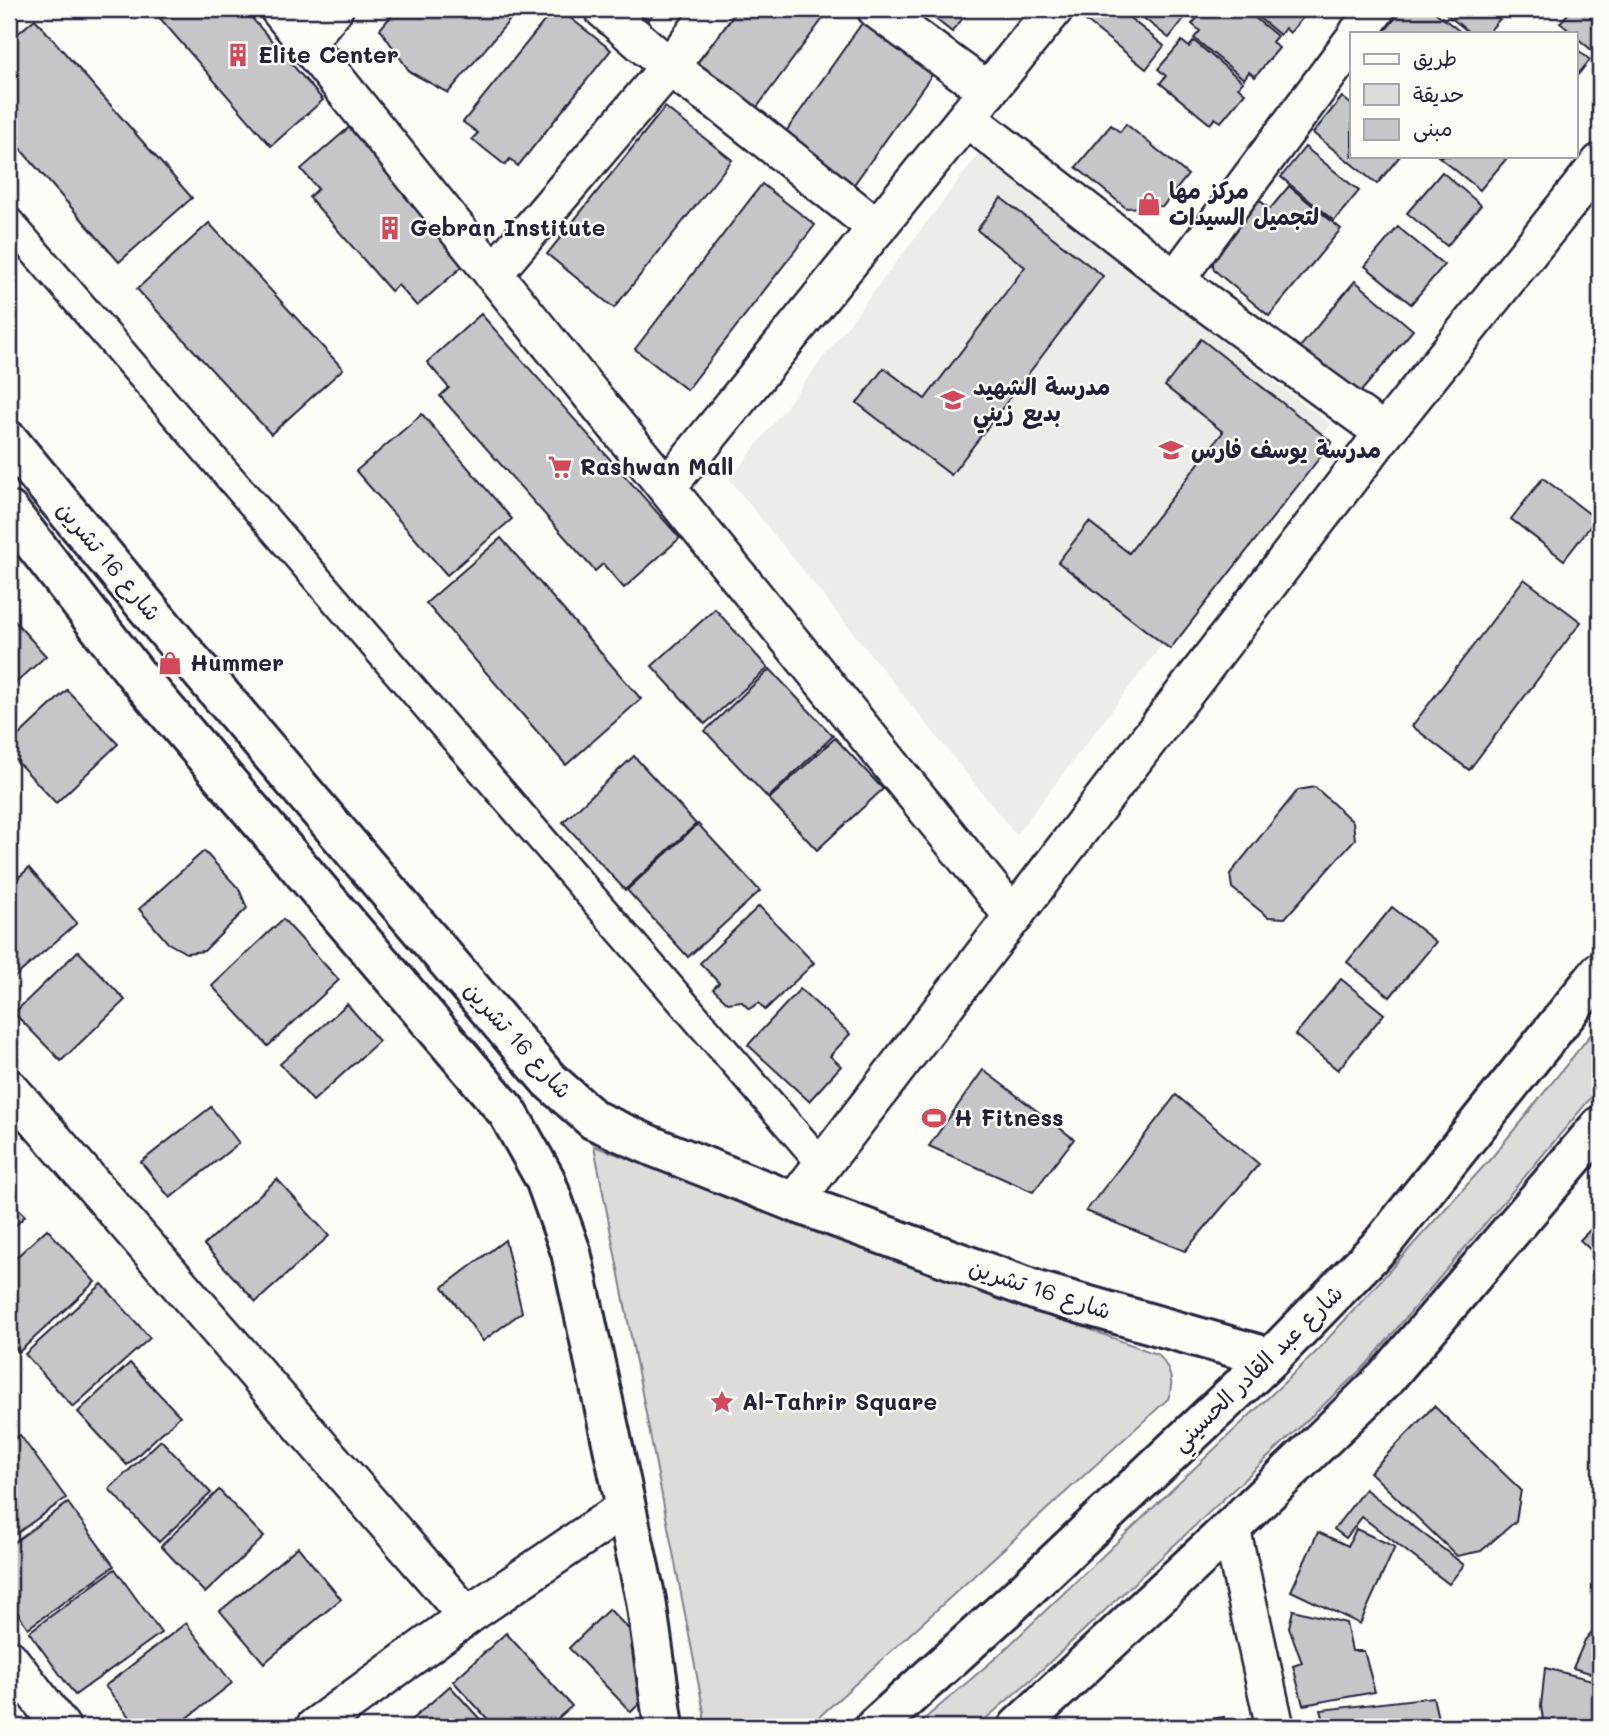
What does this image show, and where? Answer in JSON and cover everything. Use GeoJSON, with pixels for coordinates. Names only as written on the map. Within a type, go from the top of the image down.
{"type":"FeatureCollection","features":[{"type":"Feature","properties":{"kind":"street"},"geometry":{"type":"LineString","coordinates":[[279,9],[1014,917]]}},
{"type":"Feature","properties":{"kind":"street"},"geometry":{"type":"LineString","coordinates":[[307,41],[334,9]]}},
{"type":"Feature","properties":{"kind":"street"},"geometry":{"type":"LineString","coordinates":[[603,9],[669,67],[720,103],[877,228]]}},
{"type":"Feature","properties":{"kind":"street"},"geometry":{"type":"LineString","coordinates":[[493,274],[669,67],[714,9]]}},
{"type":"Feature","properties":{"kind":"street"},"geometry":{"type":"LineString","coordinates":[[876,9],[977,104],[1175,280],[1384,433]]}},
{"type":"Feature","properties":{"kind":"street"},"geometry":{"type":"LineString","coordinates":[[667,487],[1054,9]]}},
{"type":"Feature","properties":{"kind":"street"},"geometry":{"type":"LineString","coordinates":[[1359,32],[1376,9]]}},
{"type":"Feature","properties":{"kind":"street"},"geometry":{"type":"LineString","coordinates":[[1175,280],[1350,45]]}},
{"type":"Feature","properties":{"kind":"street"},"geometry":{"type":"LineString","coordinates":[[794,1202],[1384,433],[1600,163]]}},
{"type":"Feature","properties":{"kind":"street"},"geometry":{"type":"LineString","coordinates":[[9,222],[823,1165]]}},
{"type":"Feature","properties":{"kind":"street","name":"شارع 16 تشرين"},"geometry":{"type":"LineString","coordinates":[[9,441],[179,646],[549,1080],[594,1120],[794,1202],[1040,1292],[1271,1358]]}},
{"type":"Feature","properties":{"kind":"street","name":"شارع 16 تشرين"},"geometry":{"type":"LineString","coordinates":[[9,511],[138,677],[508,1113],[545,1179],[571,1252],[646,1600],[664,1727]]}},
{"type":"Feature","properties":{"kind":"street"},"geometry":{"type":"LineString","coordinates":[[138,677],[179,646]]}},
{"type":"Feature","properties":{"kind":"street","name":"شارع عبد القادر الحسيني"},"geometry":{"type":"LineString","coordinates":[[875,1727],[1021,1595],[1271,1358],[1381,1245],[1600,972]]}},
{"type":"Feature","properties":{"kind":"street"},"geometry":{"type":"LineString","coordinates":[[9,1088],[467,1616]]}},
{"type":"Feature","properties":{"kind":"street"},"geometry":{"type":"LineString","coordinates":[[1018,1727],[1231,1528],[1385,1379],[1600,1126]]}},
{"type":"Feature","properties":{"kind":"street"},"geometry":{"type":"LineString","coordinates":[[315,1727],[467,1616],[625,1508]]}},
{"type":"Feature","properties":{"kind":"street"},"geometry":{"type":"LineString","coordinates":[[1231,1528],[1275,1727]]}},
{"type":"Feature","properties":{"kind":"street"},"geometry":{"type":"LineString","coordinates":[[9,1659],[61,1727]]}},
{"type":"Feature","properties":{"kind":"shaded area"},"geometry":{"type":"Polygon","coordinates":[[[981,151],[1154,284],[1213,335],[1331,424],[1016,835],[730,480],[981,151]]]}},
{"type":"Feature","properties":{"kind":"green space"},"geometry":{"type":"Polygon","coordinates":[[[1600,1023],[1600,1087],[1367,1364],[1034,1677],[976,1727],[915,1727],[998,1656],[1315,1353],[1493,1156],[1600,1023]]]}},
{"type":"Feature","properties":{"kind":"green space"},"geometry":{"type":"Polygon","coordinates":[[[594,1146],[1159,1355],[1170,1376],[1168,1399],[808,1727],[704,1727],[704,1712],[594,1146]]]}},
{"type":"Feature","properties":{"kind":"building","name":"Elite Center"},"geometry":{"type":"Polygon","coordinates":[[[152,9],[244,9],[323,100],[271,146],[152,9]]]}},
{"type":"Feature","properties":{"kind":"building"},"geometry":{"type":"Polygon","coordinates":[[[397,9],[519,9],[448,93],[410,72],[380,29],[397,9]]]}},
{"type":"Feature","properties":{"kind":"building"},"geometry":{"type":"Polygon","coordinates":[[[554,9],[559,9],[611,50],[518,166],[510,159],[505,165],[472,139],[478,133],[463,122],[554,9]]]}},
{"type":"Feature","properties":{"kind":"building"},"geometry":{"type":"Polygon","coordinates":[[[631,9],[658,9],[646,22],[631,9]]]}},
{"type":"Feature","properties":{"kind":"building"},"geometry":{"type":"Polygon","coordinates":[[[730,9],[830,9],[752,114],[688,66],[730,9]]]}},
{"type":"Feature","properties":{"kind":"building"},"geometry":{"type":"Polygon","coordinates":[[[923,9],[970,9],[952,32],[923,9]]]}},
{"type":"Feature","properties":{"kind":"building"},"geometry":{"type":"Polygon","coordinates":[[[1071,9],[1119,9],[1164,46],[1146,69],[1071,9]]]}},
{"type":"Feature","properties":{"kind":"building"},"geometry":{"type":"Polygon","coordinates":[[[1132,9],[1177,9],[1186,16],[1169,38],[1132,9]]]}},
{"type":"Feature","properties":{"kind":"building"},"geometry":{"type":"Polygon","coordinates":[[[1205,9],[1244,9],[1277,36],[1272,42],[1279,48],[1255,77],[1249,72],[1244,79],[1194,38],[1200,31],[1192,24],[1205,9]]]}},
{"type":"Feature","properties":{"kind":"building"},"geometry":{"type":"Polygon","coordinates":[[[1248,9],[1310,9],[1290,33],[1285,28],[1280,35],[1248,9]]]}},
{"type":"Feature","properties":{"kind":"building"},"geometry":{"type":"Polygon","coordinates":[[[1403,9],[1431,9],[1461,32],[1384,32],[1403,9]]]}},
{"type":"Feature","properties":{"kind":"building"},"geometry":{"type":"Polygon","coordinates":[[[1440,9],[1508,9],[1489,32],[1469,32],[1440,9]]]}},
{"type":"Feature","properties":{"kind":"building"},"geometry":{"type":"Polygon","coordinates":[[[1572,9],[1600,9],[1600,57],[1578,39],[1578,32],[1571,32],[1560,23],[1572,9]]]}},
{"type":"Feature","properties":{"kind":"building"},"geometry":{"type":"Polygon","coordinates":[[[35,19],[192,198],[119,262],[9,136],[9,41],[35,19]]]}},
{"type":"Feature","properties":{"kind":"building"},"geometry":{"type":"Polygon","coordinates":[[[865,19],[936,69],[850,190],[780,140],[865,19]]]}},
{"type":"Feature","properties":{"kind":"building"},"geometry":{"type":"Polygon","coordinates":[[[1182,41],[1189,47],[1194,41],[1243,82],[1238,87],[1245,93],[1221,122],[1215,118],[1210,124],[1160,83],[1166,76],[1158,69],[1182,41]]]}},
{"type":"Feature","properties":{"kind":"building"},"geometry":{"type":"Polygon","coordinates":[[[1578,50],[1590,60],[1578,75],[1578,50]]]}},
{"type":"Feature","properties":{"kind":"building"},"geometry":{"type":"Polygon","coordinates":[[[1342,97],[1350,103],[1350,158],[1398,158],[1377,184],[1313,133],[1342,97]]]}},
{"type":"Feature","properties":{"kind":"building"},"geometry":{"type":"Polygon","coordinates":[[[665,107],[732,160],[614,308],[547,254],[665,107]]]}},
{"type":"Feature","properties":{"kind":"building","name":"Gebran Institute"},"geometry":{"type":"Polygon","coordinates":[[[353,124],[471,259],[417,306],[398,285],[391,291],[309,197],[318,189],[301,169],[353,124]]]}},
{"type":"Feature","properties":{"kind":"building"},"geometry":{"type":"Polygon","coordinates":[[[1126,124],[1188,175],[1163,206],[1126,208],[1076,167],[1111,125],[1120,132],[1126,124]]]}},
{"type":"Feature","properties":{"kind":"building"},"geometry":{"type":"Polygon","coordinates":[[[1305,147],[1359,191],[1334,221],[1281,177],[1305,147]]]}},
{"type":"Feature","properties":{"kind":"building"},"geometry":{"type":"Polygon","coordinates":[[[1440,158],[1507,158],[1480,190],[1440,158]]]}},
{"type":"Feature","properties":{"kind":"building"},"geometry":{"type":"Polygon","coordinates":[[[1442,172],[1481,205],[1447,246],[1407,213],[1442,172]]]}},
{"type":"Feature","properties":{"kind":"building"},"geometry":{"type":"Polygon","coordinates":[[[762,184],[815,225],[687,390],[635,349],[762,184]]]}},
{"type":"Feature","properties":{"kind":"building"},"geometry":{"type":"Polygon","coordinates":[[[1289,186],[1341,229],[1269,316],[1214,270],[1210,247],[1253,195],[1270,209],[1289,186]]]}},
{"type":"Feature","properties":{"kind":"building"},"geometry":{"type":"Polygon","coordinates":[[[1001,198],[1103,276],[951,475],[857,403],[884,368],[925,399],[1025,267],[977,230],[1001,198]]]}},
{"type":"Feature","properties":{"kind":"building"},"geometry":{"type":"Polygon","coordinates":[[[209,223],[343,369],[271,434],[137,289],[209,223]]]}},
{"type":"Feature","properties":{"kind":"building"},"geometry":{"type":"Polygon","coordinates":[[[1398,227],[1444,265],[1411,304],[1365,266],[1398,227]]]}},
{"type":"Feature","properties":{"kind":"building"},"geometry":{"type":"Polygon","coordinates":[[[1355,281],[1413,330],[1358,395],[1300,347],[1355,281]]]}},
{"type":"Feature","properties":{"kind":"building","name":"Rashwan Mall"},"geometry":{"type":"Polygon","coordinates":[[[481,314],[680,538],[624,588],[603,564],[595,571],[440,396],[449,388],[427,362],[481,314]]]}},
{"type":"Feature","properties":{"kind":"building"},"geometry":{"type":"Polygon","coordinates":[[[1201,339],[1332,442],[1170,649],[1058,562],[1089,522],[1129,553],[1223,432],[1165,386],[1201,339]]]}},
{"type":"Feature","properties":{"kind":"building"},"geometry":{"type":"Polygon","coordinates":[[[422,414],[512,519],[447,575],[356,471],[422,414]]]}},
{"type":"Feature","properties":{"kind":"building"},"geometry":{"type":"Polygon","coordinates":[[[1543,478],[1596,519],[1564,560],[1511,519],[1543,478]]]}},
{"type":"Feature","properties":{"kind":"building"},"geometry":{"type":"Polygon","coordinates":[[[501,538],[641,699],[566,765],[426,603],[501,538]]]}},
{"type":"Feature","properties":{"kind":"building"},"geometry":{"type":"Polygon","coordinates":[[[1524,579],[1581,622],[1469,770],[1412,726],[1524,579]]]}},
{"type":"Feature","properties":{"kind":"building"},"geometry":{"type":"Polygon","coordinates":[[[715,609],[768,668],[705,724],[652,666],[715,609]]]}},
{"type":"Feature","properties":{"kind":"building"},"geometry":{"type":"Polygon","coordinates":[[[9,615],[46,656],[9,689],[9,615]]]}},
{"type":"Feature","properties":{"kind":"building"},"geometry":{"type":"Polygon","coordinates":[[[770,669],[833,736],[768,798],[705,731],[770,669]]]}},
{"type":"Feature","properties":{"kind":"building"},"geometry":{"type":"Polygon","coordinates":[[[67,690],[118,744],[56,803],[9,753],[9,737],[15,731],[19,735],[67,690]]]}},
{"type":"Feature","properties":{"kind":"building"},"geometry":{"type":"Polygon","coordinates":[[[835,738],[883,789],[817,850],[769,799],[835,738]]]}},
{"type":"Feature","properties":{"kind":"building"},"geometry":{"type":"Polygon","coordinates":[[[634,756],[696,824],[625,890],[563,822],[634,756]]]}},
{"type":"Feature","properties":{"kind":"building"},"geometry":{"type":"Polygon","coordinates":[[[1315,787],[1353,822],[1355,839],[1285,918],[1268,917],[1232,888],[1230,874],[1298,790],[1315,787]]]}},
{"type":"Feature","properties":{"kind":"building"},"geometry":{"type":"Polygon","coordinates":[[[698,824],[760,891],[688,957],[627,890],[698,824]]]}},
{"type":"Feature","properties":{"kind":"building"},"geometry":{"type":"Polygon","coordinates":[[[204,851],[239,889],[247,908],[204,951],[186,953],[168,943],[139,909],[204,851]]]}},
{"type":"Feature","properties":{"kind":"building"},"geometry":{"type":"Polygon","coordinates":[[[29,868],[77,923],[9,982],[9,886],[29,868]]]}},
{"type":"Feature","properties":{"kind":"building"},"geometry":{"type":"Polygon","coordinates":[[[759,906],[814,963],[765,1010],[759,1003],[749,1009],[741,1001],[728,1003],[713,989],[719,983],[700,963],[759,906]]]}},
{"type":"Feature","properties":{"kind":"building"},"geometry":{"type":"Polygon","coordinates":[[[1392,907],[1436,942],[1390,997],[1347,962],[1392,907]]]}},
{"type":"Feature","properties":{"kind":"building"},"geometry":{"type":"Polygon","coordinates":[[[283,919],[339,980],[268,1046],[212,986],[283,919]]]}},
{"type":"Feature","properties":{"kind":"building"},"geometry":{"type":"Polygon","coordinates":[[[78,951],[125,1000],[61,1061],[14,1013],[78,951]]]}},
{"type":"Feature","properties":{"kind":"building"},"geometry":{"type":"Polygon","coordinates":[[[1341,979],[1384,1014],[1338,1070],[1295,1035],[1341,979]]]}},
{"type":"Feature","properties":{"kind":"building"},"geometry":{"type":"Polygon","coordinates":[[[800,989],[850,1034],[830,1056],[841,1066],[809,1101],[748,1045],[800,989]]]}},
{"type":"Feature","properties":{"kind":"building"},"geometry":{"type":"Polygon","coordinates":[[[347,1004],[379,1041],[313,1101],[280,1064],[347,1004]]]}},
{"type":"Feature","properties":{"kind":"building"},"geometry":{"type":"Polygon","coordinates":[[[983,1070],[1074,1139],[1033,1192],[929,1146],[983,1070]]]}},
{"type":"Feature","properties":{"kind":"building"},"geometry":{"type":"Polygon","coordinates":[[[1176,1095],[1259,1164],[1185,1251],[1086,1211],[1176,1095]]]}},
{"type":"Feature","properties":{"kind":"building"},"geometry":{"type":"Polygon","coordinates":[[[211,1107],[239,1143],[170,1198],[141,1162],[211,1107]]]}},
{"type":"Feature","properties":{"kind":"building"},"geometry":{"type":"Polygon","coordinates":[[[277,1179],[329,1236],[256,1302],[204,1245],[277,1179]]]}},
{"type":"Feature","properties":{"kind":"building"},"geometry":{"type":"Polygon","coordinates":[[[9,1199],[25,1216],[9,1232],[9,1199]]]}},
{"type":"Feature","properties":{"kind":"building"},"geometry":{"type":"Polygon","coordinates":[[[1600,1220],[1600,1248],[1595,1254],[1580,1240],[1600,1220]]]}},
{"type":"Feature","properties":{"kind":"building"},"geometry":{"type":"Polygon","coordinates":[[[47,1229],[95,1282],[19,1352],[9,1340],[9,1264],[47,1229]]]}},
{"type":"Feature","properties":{"kind":"building"},"geometry":{"type":"Polygon","coordinates":[[[505,1240],[522,1312],[483,1341],[443,1287],[505,1240]]]}},
{"type":"Feature","properties":{"kind":"building"},"geometry":{"type":"Polygon","coordinates":[[[102,1284],[150,1338],[73,1407],[25,1354],[102,1284]]]}},
{"type":"Feature","properties":{"kind":"building"},"geometry":{"type":"Polygon","coordinates":[[[130,1363],[180,1416],[127,1465],[78,1412],[130,1363]]]}},
{"type":"Feature","properties":{"kind":"building"},"geometry":{"type":"Polygon","coordinates":[[[1434,1406],[1521,1490],[1516,1521],[1481,1551],[1457,1556],[1370,1472],[1434,1406]]]}},
{"type":"Feature","properties":{"kind":"building"},"geometry":{"type":"Polygon","coordinates":[[[20,1435],[66,1498],[9,1539],[9,1443],[20,1435]]]}},
{"type":"Feature","properties":{"kind":"building"},"geometry":{"type":"Polygon","coordinates":[[[161,1440],[211,1493],[159,1542],[109,1489],[161,1440]]]}},
{"type":"Feature","properties":{"kind":"building"},"geometry":{"type":"Polygon","coordinates":[[[1365,1489],[1464,1565],[1449,1584],[1362,1517],[1346,1538],[1334,1529],[1365,1489]]]}},
{"type":"Feature","properties":{"kind":"building"},"geometry":{"type":"Polygon","coordinates":[[[219,1490],[264,1537],[205,1593],[161,1546],[219,1490]]]}},
{"type":"Feature","properties":{"kind":"building"},"geometry":{"type":"Polygon","coordinates":[[[68,1503],[114,1566],[28,1628],[9,1601],[9,1546],[68,1503]]]}},
{"type":"Feature","properties":{"kind":"building"},"geometry":{"type":"Polygon","coordinates":[[[1356,1529],[1395,1547],[1360,1624],[1291,1591],[1318,1532],[1348,1546],[1356,1529]]]}},
{"type":"Feature","properties":{"kind":"building"},"geometry":{"type":"Polygon","coordinates":[[[298,1547],[341,1599],[264,1663],[220,1611],[298,1547]]]}},
{"type":"Feature","properties":{"kind":"building"},"geometry":{"type":"Polygon","coordinates":[[[115,1569],[161,1633],[75,1695],[29,1632],[115,1569]]]}},
{"type":"Feature","properties":{"kind":"building"},"geometry":{"type":"Polygon","coordinates":[[[609,1609],[671,1672],[631,1712],[569,1648],[609,1609]]]}},
{"type":"Feature","properties":{"kind":"building"},"geometry":{"type":"Polygon","coordinates":[[[1293,1610],[1346,1623],[1352,1651],[1364,1651],[1375,1692],[1303,1705],[1293,1666],[1302,1663],[1289,1627],[1293,1610]]]}},
{"type":"Feature","properties":{"kind":"building"},"geometry":{"type":"Polygon","coordinates":[[[1600,1622],[1600,1676],[1573,1668],[1585,1640],[1600,1622]]]}},
{"type":"Feature","properties":{"kind":"building"},"geometry":{"type":"Polygon","coordinates":[[[186,1623],[232,1683],[176,1727],[137,1727],[105,1686],[186,1623]]]}},
{"type":"Feature","properties":{"kind":"building"},"geometry":{"type":"Polygon","coordinates":[[[506,1633],[572,1706],[548,1727],[495,1727],[453,1681],[506,1633]]]}},
{"type":"Feature","properties":{"kind":"building"},"geometry":{"type":"Polygon","coordinates":[[[1545,1668],[1600,1682],[1600,1727],[1544,1727],[1541,1706],[1545,1668]]]}},
{"type":"Feature","properties":{"kind":"building"},"geometry":{"type":"Polygon","coordinates":[[[450,1686],[487,1727],[403,1727],[450,1686]]]}},
{"type":"Feature","properties":{"kind":"building"},"geometry":{"type":"Polygon","coordinates":[[[1433,1697],[1440,1727],[1326,1727],[1321,1710],[1433,1697]]]}},
{"type":"Feature","properties":{"kind":"building"},"geometry":{"type":"Polygon","coordinates":[[[1224,1717],[1225,1727],[1198,1727],[1197,1721],[1224,1717]]]}},
{"type":"Feature","properties":{"kind":"place","name":"Elite Center"},"geometry":{"type":"Point","coordinates":[238,55]}},
{"type":"Feature","properties":{"kind":"place","name":"مركز مها لتجميل السيدات"},"geometry":{"type":"Point","coordinates":[1149,204]}},
{"type":"Feature","properties":{"kind":"place","name":"Gebran Institute"},"geometry":{"type":"Point","coordinates":[390,228]}},
{"type":"Feature","properties":{"kind":"place","name":"مدرسة الشهيد بديع زيني"},"geometry":{"type":"Point","coordinates":[953,400]}},
{"type":"Feature","properties":{"kind":"place","name":"مدرسة يوسف فارس"},"geometry":{"type":"Point","coordinates":[1171,450]}},
{"type":"Feature","properties":{"kind":"place","name":"Rashwan Mall"},"geometry":{"type":"Point","coordinates":[560,467]}},
{"type":"Feature","properties":{"kind":"place","name":"Hummer"},"geometry":{"type":"Point","coordinates":[170,663]}},
{"type":"Feature","properties":{"kind":"place","name":"H Fitness"},"geometry":{"type":"Point","coordinates":[934,1118]}},
{"type":"Feature","properties":{"kind":"place","name":"Al-Tahrir Square"},"geometry":{"type":"Point","coordinates":[722,1402]}}]}
